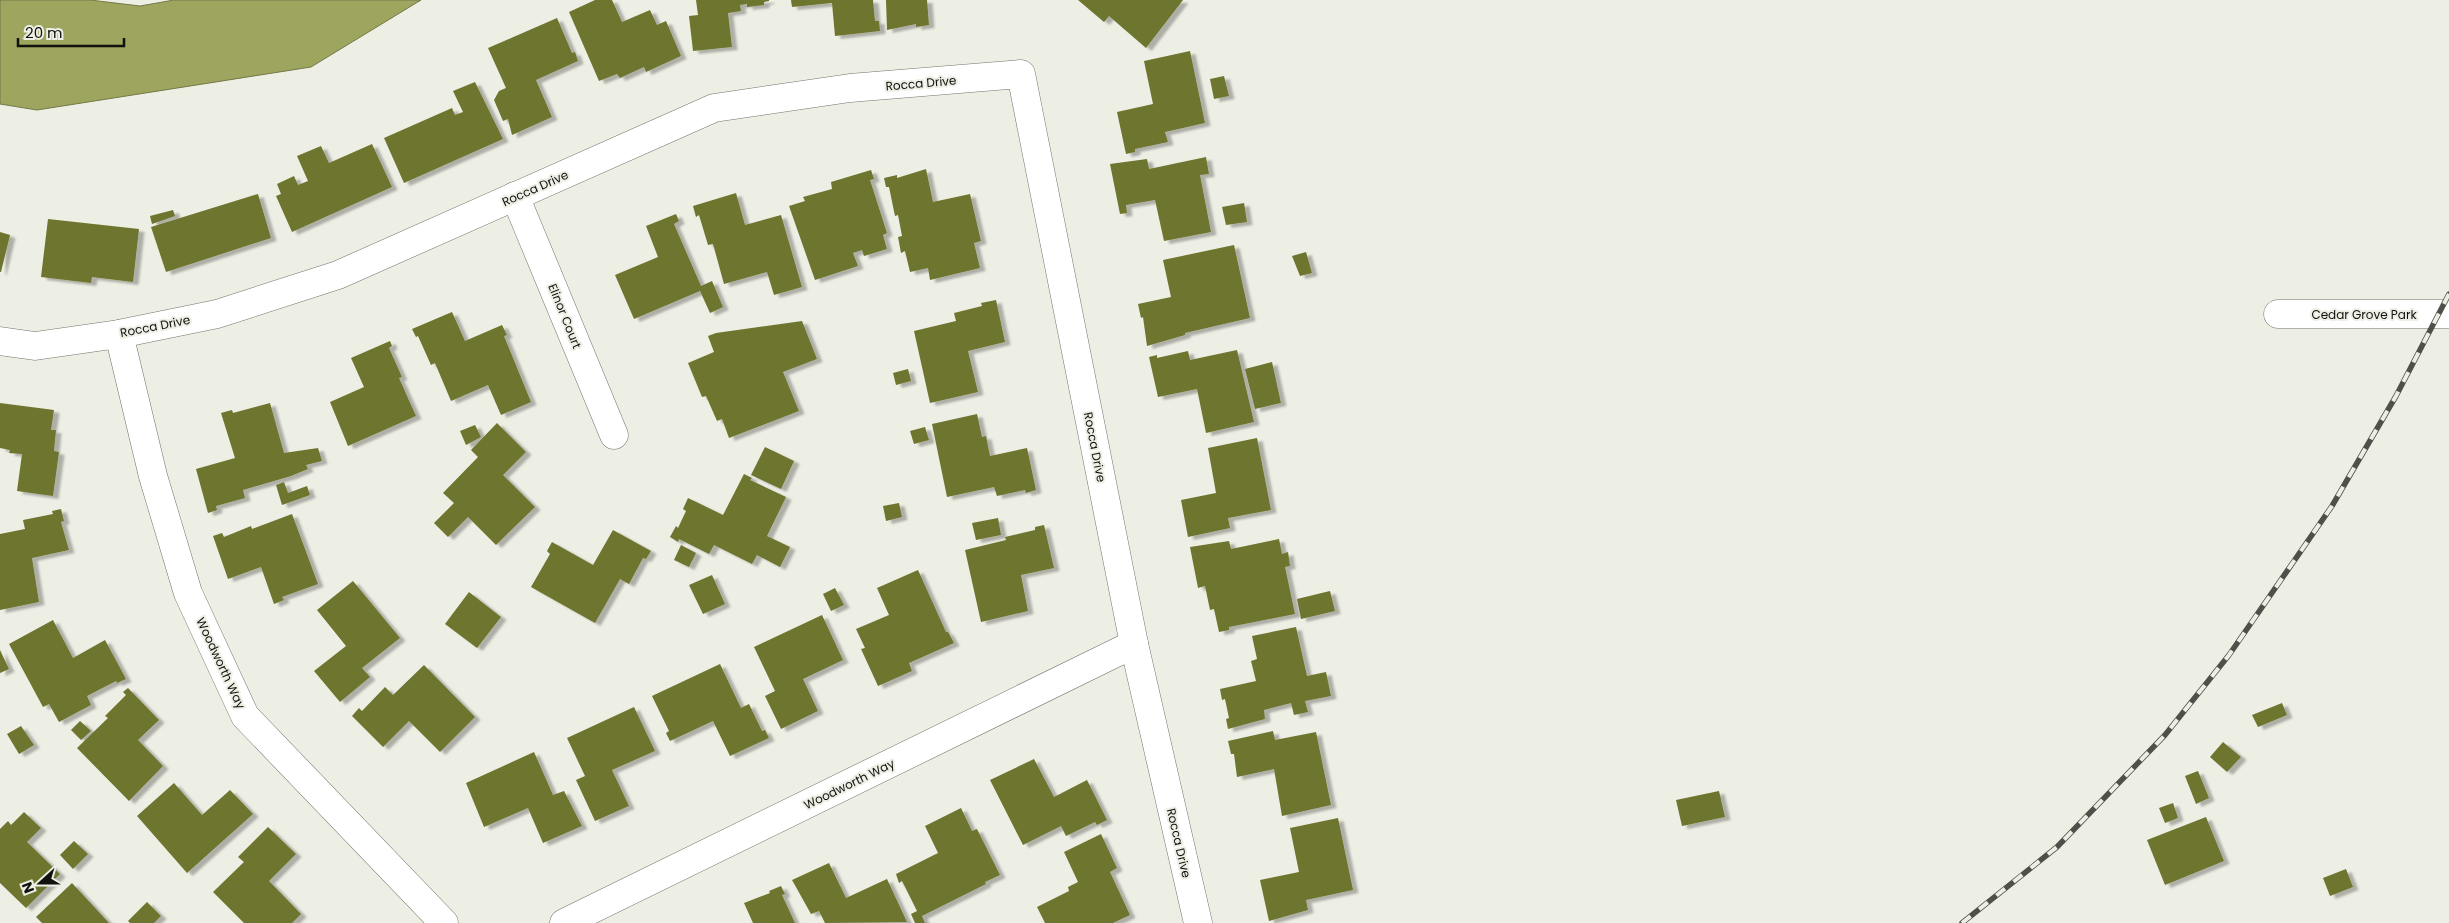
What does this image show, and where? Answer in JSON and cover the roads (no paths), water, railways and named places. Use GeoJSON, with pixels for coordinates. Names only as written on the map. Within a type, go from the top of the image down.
{"type":"FeatureCollection","features":[{"type":"Feature","properties":{"kind":"street","name":"Rocca Drive"},"geometry":{"type":"LineString","coordinates":[[0,340],[35,346],[119,334],[217,314],[338,275],[714,108],[850,88],[1021,74],[1134,644],[1198,923]]}},
{"type":"Feature","properties":{"kind":"street","name":"Elinor Court"},"geometry":{"type":"LineString","coordinates":[[515,196],[614,435]]}},
{"type":"Feature","properties":{"kind":"street","name":"Cedar Grove Park"},"geometry":{"type":"LineString","coordinates":[[2278,314],[2449,314]]}},
{"type":"Feature","properties":{"kind":"street","name":"Woodworth Way"},"geometry":{"type":"LineString","coordinates":[[119,334],[153,476],[188,592],[245,716],[444,923]]}},
{"type":"Feature","properties":{"kind":"street","name":"Woodworth Way"},"geometry":{"type":"LineString","coordinates":[[564,923],[1134,644]]}},
{"type":"Feature","properties":{"kind":"railway"},"geometry":{"type":"LineString","coordinates":[[1962,923],[2057,847],[2165,735],[2229,655],[2332,506],[2396,396],[2449,294]]}}]}
